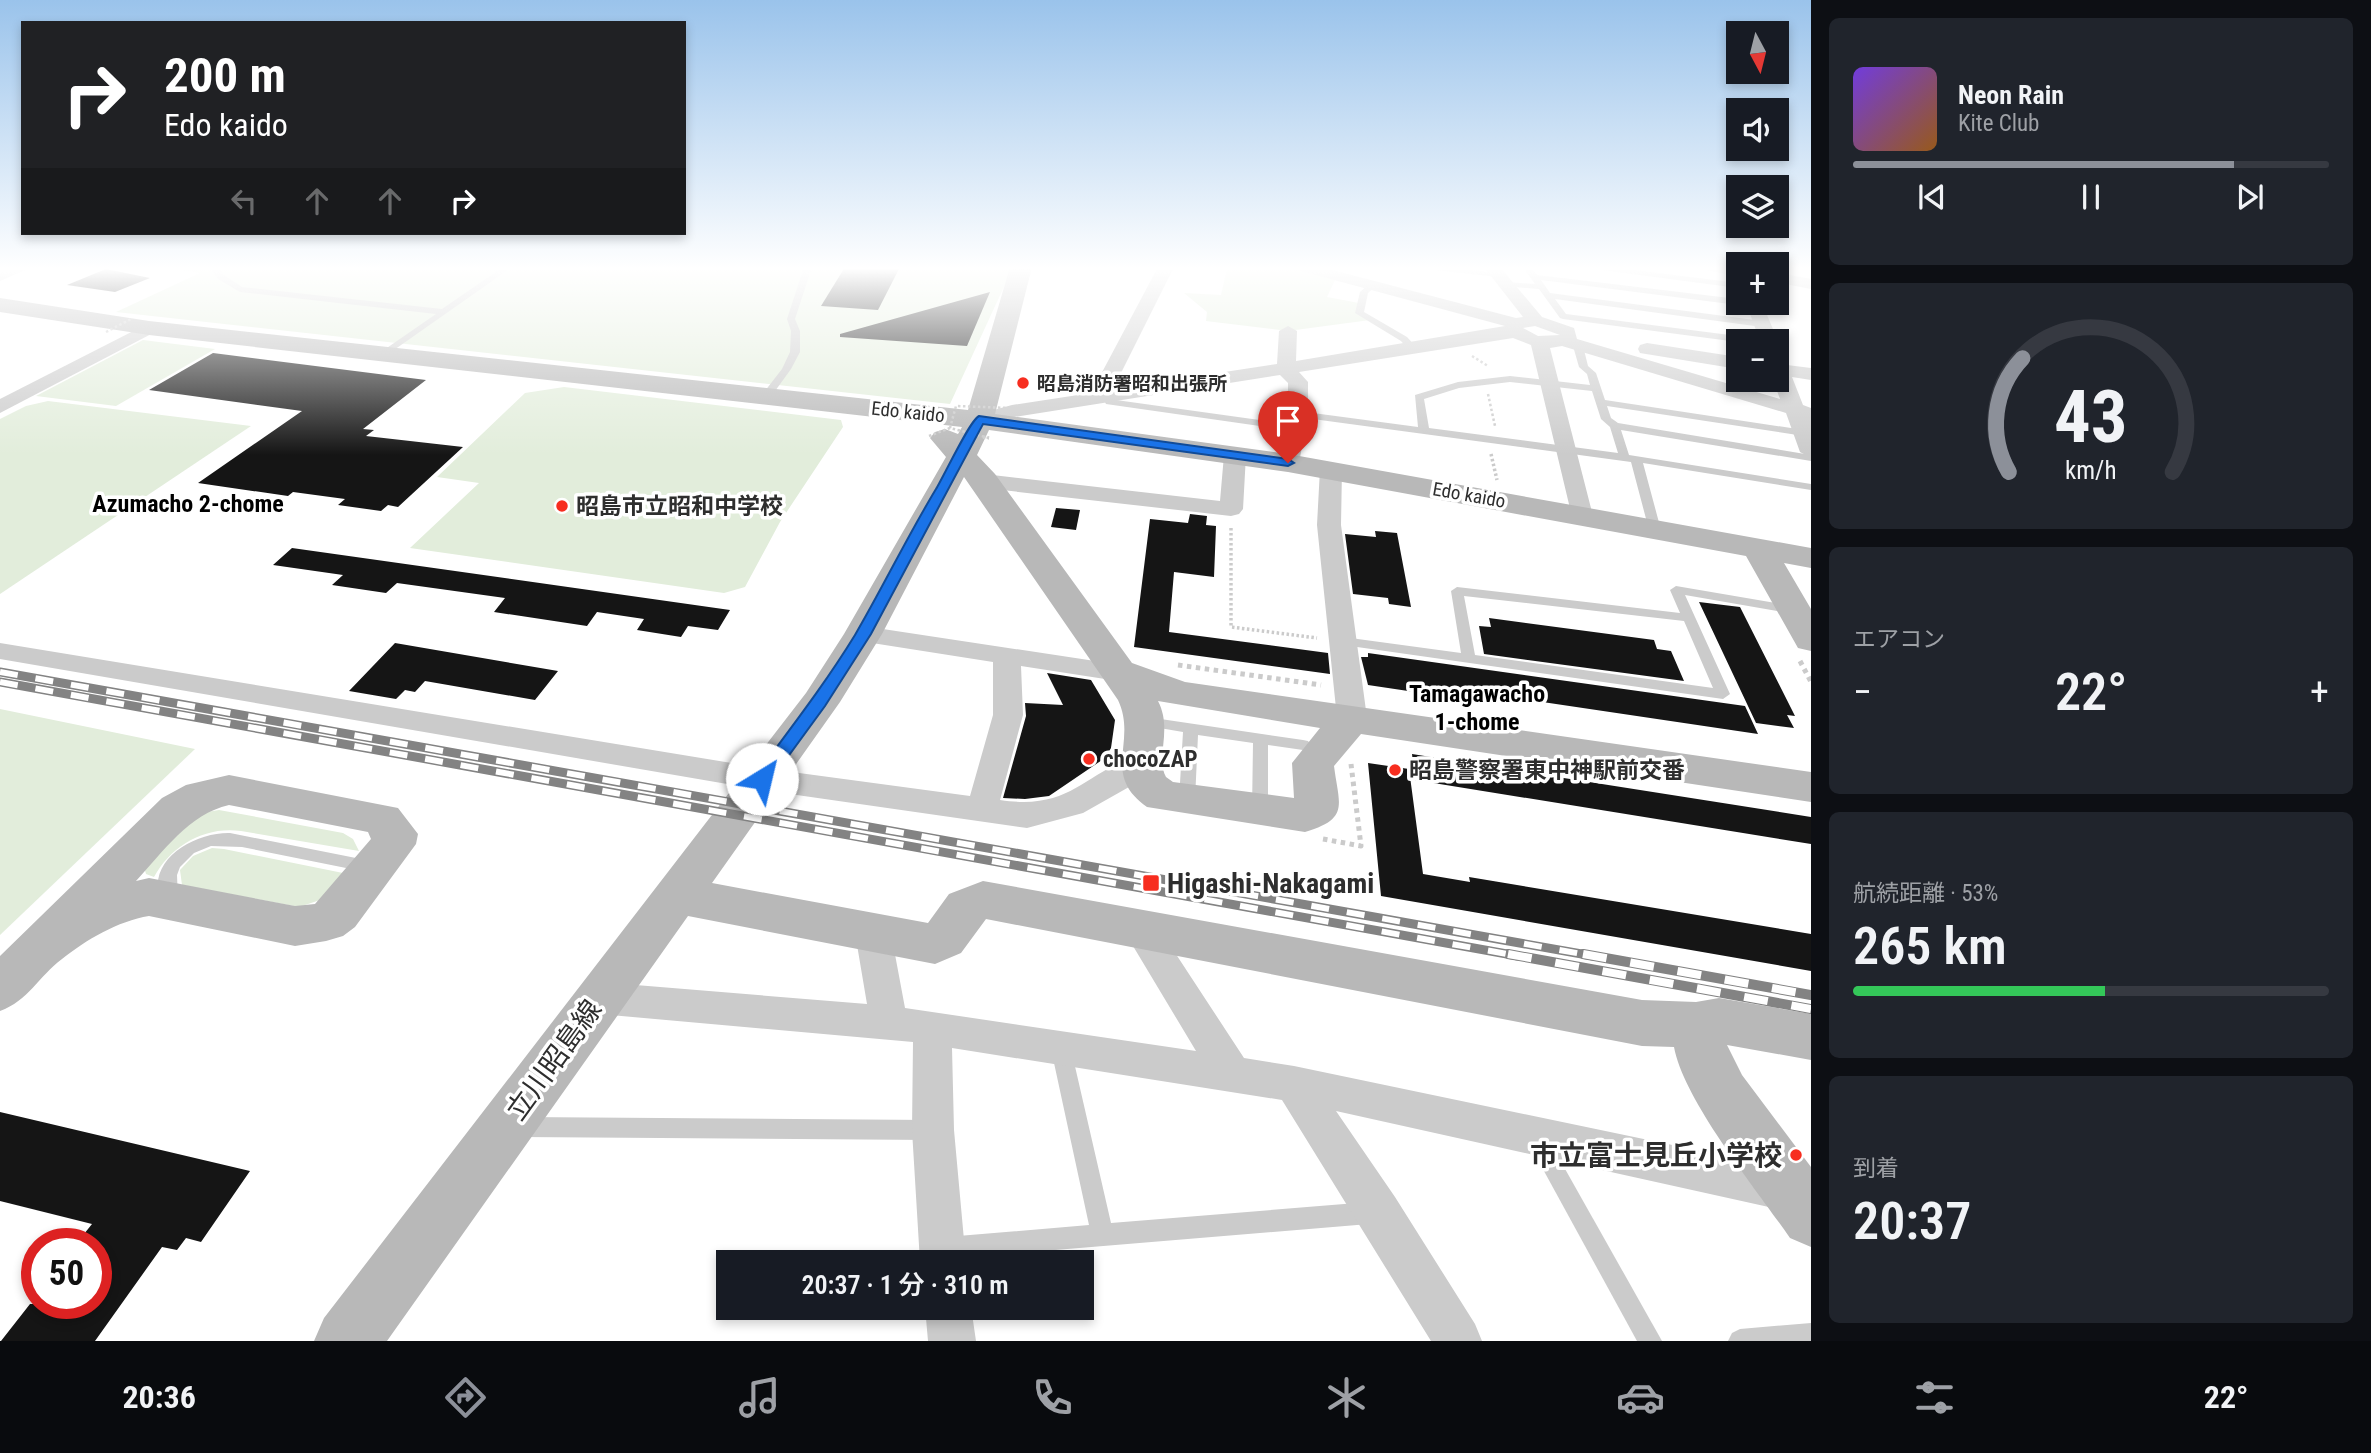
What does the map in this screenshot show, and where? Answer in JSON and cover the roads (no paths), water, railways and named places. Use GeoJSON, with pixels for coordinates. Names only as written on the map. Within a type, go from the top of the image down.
{"type":"FeatureCollection","features":[{"type":"Feature","properties":{"kind":"street"},"geometry":{"type":"LineString","coordinates":[[0,407],[129,330]]}},
{"type":"Feature","properties":{"kind":"street","name":"Edo kaido"},"geometry":{"type":"LineString","coordinates":[[192,330],[384,354],[889,409],[936,428],[979,439],[1235,456],[1288,463],[1811,558]]}},
{"type":"Feature","properties":{"kind":"street"},"geometry":{"type":"LineString","coordinates":[[979,439],[1006,330]]}},
{"type":"Feature","properties":{"kind":"street"},"geometry":{"type":"LineString","coordinates":[[1107,396],[1137,330]]}},
{"type":"Feature","properties":{"kind":"street"},"geometry":{"type":"LineString","coordinates":[[979,439],[1107,396],[1450,343],[1505,330]]}},
{"type":"Feature","properties":{"kind":"street"},"geometry":{"type":"LineString","coordinates":[[1530,330],[1567,333],[1726,361]]}},
{"type":"Feature","properties":{"kind":"street"},"geometry":{"type":"LineString","coordinates":[[1288,331],[1286,370],[1298,382],[1297,421],[1288,463]]}},
{"type":"Feature","properties":{"kind":"street"},"geometry":{"type":"LineString","coordinates":[[1537,331],[1581,516]]}},
{"type":"Feature","properties":{"kind":"street"},"geometry":{"type":"LineString","coordinates":[[1567,333],[1805,427]]}},
{"type":"Feature","properties":{"kind":"street"},"geometry":{"type":"LineString","coordinates":[[1789,369],[1811,374]]}},
{"type":"Feature","properties":{"kind":"street"},"geometry":{"type":"LineString","coordinates":[[1789,392],[1805,427]]}},
{"type":"Feature","properties":{"kind":"street","name":"Edo kaido"},"geometry":{"type":"LineString","coordinates":[[979,439],[1118,672],[1131,689],[1146,722]]}},
{"type":"Feature","properties":{"kind":"street"},"geometry":{"type":"LineString","coordinates":[[979,439],[1231,513],[1235,456]]}},
{"type":"Feature","properties":{"kind":"street","name":"立川昭島線"},"geometry":{"type":"LineString","coordinates":[[347,1341],[820,702],[863,634],[913,539],[979,439]]}},
{"type":"Feature","properties":{"kind":"street"},"geometry":{"type":"LineString","coordinates":[[1308,754],[1342,702],[1343,641],[1329,525],[1331,470]]}},
{"type":"Feature","properties":{"kind":"street"},"geometry":{"type":"LineString","coordinates":[[1759,549],[1803,625]]}},
{"type":"Feature","properties":{"kind":"street"},"geometry":{"type":"LineString","coordinates":[[863,634],[1118,672],[1155,688],[1185,696],[1267,723],[1288,720],[1308,754],[1317,810],[1305,816],[1260,811],[1162,796],[1149,789],[1143,779],[1141,766],[1146,722],[1153,709],[1185,696]]}},
{"type":"Feature","properties":{"kind":"street"},"geometry":{"type":"LineString","coordinates":[[0,650],[762,779],[1027,816],[1045,815],[1141,766]]}},
{"type":"Feature","properties":{"kind":"street"},"geometry":{"type":"LineString","coordinates":[[982,808],[1008,715],[1007,656]]}},
{"type":"Feature","properties":{"kind":"street"},"geometry":{"type":"LineString","coordinates":[[1267,723],[1342,702],[1811,787]]}},
{"type":"Feature","properties":{"kind":"street"},"geometry":{"type":"LineString","coordinates":[[0,989],[49,942],[75,910],[135,851],[189,802],[216,791],[229,790],[382,819],[396,834],[393,844],[374,868],[338,913],[326,922],[295,926],[159,899],[125,900],[98,911],[49,942]]}},
{"type":"Feature","properties":{"kind":"street"},"geometry":{"type":"LineString","coordinates":[[135,851],[132,877],[159,899]]}},
{"type":"Feature","properties":{"kind":"street"},"geometry":{"type":"LineString","coordinates":[[675,895],[935,944],[946,939],[963,909],[970,903],[983,900],[1642,1023],[1696,1025],[1719,1021],[1811,1037]]}},
{"type":"Feature","properties":{"kind":"street"},"geometry":{"type":"LineString","coordinates":[[1147,932],[1151,946],[1232,1076]]}},
{"type":"Feature","properties":{"kind":"street"},"geometry":{"type":"LineString","coordinates":[[873,933],[890,1022]]}},
{"type":"Feature","properties":{"kind":"street"},"geometry":{"type":"LineString","coordinates":[[599,998],[890,1022],[1293,1084],[1535,1134],[1802,1205]]}},
{"type":"Feature","properties":{"kind":"street"},"geometry":{"type":"LineString","coordinates":[[1696,1025],[1703,1058],[1709,1070],[1802,1205]]}},
{"type":"Feature","properties":{"kind":"street"},"geometry":{"type":"LineString","coordinates":[[932,1030],[933,1130],[942,1250]]}},
{"type":"Feature","properties":{"kind":"street"},"geometry":{"type":"LineString","coordinates":[[1293,1084],[1379,1212],[1458,1341]]}},
{"type":"Feature","properties":{"kind":"street"},"geometry":{"type":"LineString","coordinates":[[950,1320],[953,1341]]}},
{"type":"Feature","properties":{"kind":"lane"},"geometry":{"type":"LineString","coordinates":[[384,354],[419,330]]}},
{"type":"Feature","properties":{"kind":"lane"},"geometry":{"type":"LineString","coordinates":[[766,396],[791,363],[798,346],[795,330]]}},
{"type":"Feature","properties":{"kind":"lane"},"geometry":{"type":"LineString","coordinates":[[1388,330],[1404,339],[1413,349]]}},
{"type":"Feature","properties":{"kind":"lane"},"geometry":{"type":"LineString","coordinates":[[1565,330],[1584,367],[1591,373],[1606,419],[1615,426],[1630,458],[1655,530]]}},
{"type":"Feature","properties":{"kind":"lane"},"geometry":{"type":"LineString","coordinates":[[1567,333],[1726,340]]}},
{"type":"Feature","properties":{"kind":"lane"},"geometry":{"type":"LineString","coordinates":[[1424,431],[1419,397],[1458,385],[1510,379],[1596,389]]}},
{"type":"Feature","properties":{"kind":"lane"},"geometry":{"type":"LineString","coordinates":[[1107,396],[1110,402],[1424,431],[1567,449],[1811,487]]}},
{"type":"Feature","properties":{"kind":"lane"},"geometry":{"type":"LineString","coordinates":[[1600,402],[1805,427]]}},
{"type":"Feature","properties":{"kind":"lane"},"geometry":{"type":"LineString","coordinates":[[1615,426],[1811,458]]}},
{"type":"Feature","properties":{"kind":"lane"},"geometry":{"type":"LineString","coordinates":[[1343,641],[1723,694],[1676,590],[1803,625]]}},
{"type":"Feature","properties":{"kind":"lane"},"geometry":{"type":"LineString","coordinates":[[1469,659],[1457,591],[1688,618]]}},
{"type":"Feature","properties":{"kind":"lane"},"geometry":{"type":"LineString","coordinates":[[1185,696],[1187,800]]}},
{"type":"Feature","properties":{"kind":"lane"},"geometry":{"type":"LineString","coordinates":[[1260,811],[1267,723]]}},
{"type":"Feature","properties":{"kind":"lane"},"geometry":{"type":"LineString","coordinates":[[159,899],[167,873],[177,858],[197,844],[211,841],[234,840],[374,868]]}},
{"type":"Feature","properties":{"kind":"lane"},"geometry":{"type":"LineString","coordinates":[[1061,1049],[1102,1234]]}},
{"type":"Feature","properties":{"kind":"lane"},"geometry":{"type":"LineString","coordinates":[[506,1127],[933,1130]]}},
{"type":"Feature","properties":{"kind":"lane"},"geometry":{"type":"LineString","coordinates":[[1535,1134],[1650,1341]]}},
{"type":"Feature","properties":{"kind":"lane"},"geometry":{"type":"LineString","coordinates":[[980,1250],[1102,1234],[1379,1212]]}},
{"type":"Feature","properties":{"kind":"lane"},"geometry":{"type":"LineString","coordinates":[[1740,1341],[1811,1335]]}},
{"type":"Feature","properties":{"kind":"railway"},"geometry":{"type":"LineString","coordinates":[[0,672],[1593,956]]}},
{"type":"Feature","properties":{"kind":"railway"},"geometry":{"type":"LineString","coordinates":[[0,682],[1518,956]]}},
{"type":"Feature","properties":{"kind":"railway"},"geometry":{"type":"LineString","coordinates":[[1508,954],[1811,1009]]}},
{"type":"Feature","properties":{"kind":"railway"},"geometry":{"type":"LineString","coordinates":[[1583,954],[1811,995]]}},
{"type":"Feature","properties":{"kind":"place","name":"昭島消防署昭和出張所"},"geometry":{"type":"Point","coordinates":[1023,383]}},
{"type":"Feature","properties":{"kind":"place","name":"昭島市立昭和中学校"},"geometry":{"type":"Point","coordinates":[562,506]}},
{"type":"Feature","properties":{"kind":"place","name":"chocoZAP"},"geometry":{"type":"Point","coordinates":[1089,759]}},
{"type":"Feature","properties":{"kind":"place","name":"昭島警察署東中神駅前交番"},"geometry":{"type":"Point","coordinates":[1395,770]}},
{"type":"Feature","properties":{"kind":"place","name":"Higashi-Nakagami"},"geometry":{"type":"Point","coordinates":[1151,883]}},
{"type":"Feature","properties":{"kind":"place","name":"市立富士見丘小学校"},"geometry":{"type":"Point","coordinates":[1796,1155]}},
{"type":"Feature","properties":{"kind":"district","name":"Azumacho 2-chome"},"geometry":{"type":"Point","coordinates":[188,504]}},
{"type":"Feature","properties":{"kind":"district","name":"Tamagawacho 1-chome"},"geometry":{"type":"Point","coordinates":[1477,708]}}]}
